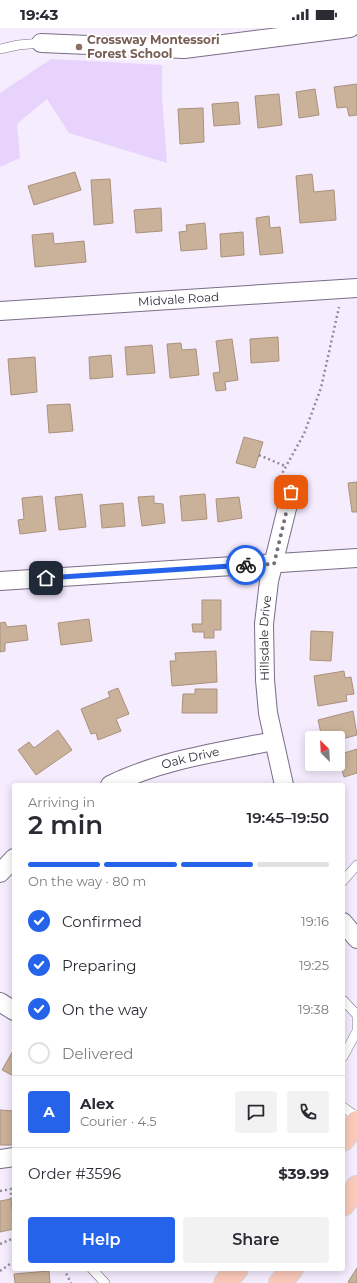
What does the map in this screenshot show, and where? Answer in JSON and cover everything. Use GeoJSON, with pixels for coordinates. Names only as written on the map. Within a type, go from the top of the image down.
{"type":"FeatureCollection","features":[{"type":"Feature","properties":{"kind":"main road"},"geometry":{"type":"LineString","coordinates":[[345,1137],[357,1122]]}},
{"type":"Feature","properties":{"kind":"main road"},"geometry":{"type":"LineString","coordinates":[[345,1202],[357,1187]]}},
{"type":"Feature","properties":{"kind":"main road"},"geometry":{"type":"LineString","coordinates":[[224,1283],[234,1271]]}},
{"type":"Feature","properties":{"kind":"main road"},"geometry":{"type":"LineString","coordinates":[[280,1283],[290,1271]]}},
{"type":"Feature","properties":{"kind":"street"},"geometry":{"type":"LineString","coordinates":[[41,43],[184,49],[350,28]]}},
{"type":"Feature","properties":{"kind":"street","name":"Midvale Road"},"geometry":{"type":"LineString","coordinates":[[0,310],[357,288]]}},
{"type":"Feature","properties":{"kind":"street","name":"Hillsdale Drive"},"geometry":{"type":"LineString","coordinates":[[284,488],[274,564],[268,581],[264,624],[265,680],[274,741],[284,783]]}},
{"type":"Feature","properties":{"kind":"street"},"geometry":{"type":"LineString","coordinates":[[0,581],[357,558]]}},
{"type":"Feature","properties":{"kind":"street","name":"Oak Drive"},"geometry":{"type":"LineString","coordinates":[[114,783],[133,774],[184,759],[274,741]]}},
{"type":"Feature","properties":{"kind":"street"},"geometry":{"type":"LineString","coordinates":[[0,874],[12,860]]}},
{"type":"Feature","properties":{"kind":"street"},"geometry":{"type":"LineString","coordinates":[[345,924],[357,938]]}},
{"type":"Feature","properties":{"kind":"street"},"geometry":{"type":"LineString","coordinates":[[0,1002],[12,1010]]}},
{"type":"Feature","properties":{"kind":"street"},"geometry":{"type":"LineString","coordinates":[[0,1159],[12,1157]]}},
{"type":"Feature","properties":{"kind":"lane"},"geometry":{"type":"LineString","coordinates":[[0,49],[18,45],[41,43]]}},
{"type":"Feature","properties":{"kind":"lane"},"geometry":{"type":"LineString","coordinates":[[345,879],[357,865]]}},
{"type":"Feature","properties":{"kind":"lane"},"geometry":{"type":"LineString","coordinates":[[345,1002],[357,1015],[357,1031],[345,1053]]}},
{"type":"Feature","properties":{"kind":"lane"},"geometry":{"type":"LineString","coordinates":[[345,1108],[357,1117]]}},
{"type":"Feature","properties":{"kind":"lane"},"geometry":{"type":"LineString","coordinates":[[94,1271],[105,1283]]}},
{"type":"Feature","properties":{"kind":"path"},"geometry":{"type":"LineString","coordinates":[[284,488],[285,466],[304,434],[321,388],[340,302]]}},
{"type":"Feature","properties":{"kind":"path"},"geometry":{"type":"LineString","coordinates":[[259,455],[285,466]]}},
{"type":"Feature","properties":{"kind":"path"},"geometry":{"type":"LineString","coordinates":[[0,1191],[11,1189],[11,1199]]}},
{"type":"Feature","properties":{"kind":"path"},"geometry":{"type":"LineString","coordinates":[[0,1244],[12,1239]]}},
{"type":"Feature","properties":{"kind":"path"},"geometry":{"type":"LineString","coordinates":[[0,1271],[12,1264]]}},
{"type":"Feature","properties":{"kind":"path"},"geometry":{"type":"LineString","coordinates":[[65,1271],[71,1283]]}},
{"type":"Feature","properties":{"kind":"shaded area"},"geometry":{"type":"Polygon","coordinates":[[[51,59],[162,65],[162,96],[167,163],[69,133],[47,99],[17,124],[20,158],[0,167],[0,93],[51,59]]]}},
{"type":"Feature","properties":{"kind":"building"},"geometry":{"type":"Polygon","coordinates":[[[357,84],[357,115],[349,116],[347,107],[337,108],[334,87],[357,84]]]}},
{"type":"Feature","properties":{"kind":"building"},"geometry":{"type":"Polygon","coordinates":[[[315,89],[319,115],[299,118],[296,92],[315,89]]]}},
{"type":"Feature","properties":{"kind":"building"},"geometry":{"type":"Polygon","coordinates":[[[279,94],[282,125],[258,128],[255,96],[279,94]]]}},
{"type":"Feature","properties":{"kind":"building"},"geometry":{"type":"Polygon","coordinates":[[[238,102],[240,124],[214,126],[212,104],[238,102]]]}},
{"type":"Feature","properties":{"kind":"building"},"geometry":{"type":"Polygon","coordinates":[[[203,108],[204,142],[180,144],[178,109],[203,108]]]}},
{"type":"Feature","properties":{"kind":"building"},"geometry":{"type":"Polygon","coordinates":[[[75,172],[81,190],[34,205],[28,186],[75,172]]]}},
{"type":"Feature","properties":{"kind":"building"},"geometry":{"type":"Polygon","coordinates":[[[312,174],[314,192],[334,190],[336,220],[300,223],[296,176],[312,174]]]}},
{"type":"Feature","properties":{"kind":"building"},"geometry":{"type":"Polygon","coordinates":[[[110,179],[113,223],[94,225],[91,180],[110,179]]]}},
{"type":"Feature","properties":{"kind":"building"},"geometry":{"type":"Polygon","coordinates":[[[161,208],[162,231],[136,233],[134,210],[161,208]]]}},
{"type":"Feature","properties":{"kind":"building"},"geometry":{"type":"Polygon","coordinates":[[[269,216],[270,228],[280,227],[283,253],[260,255],[256,218],[269,216]]]}},
{"type":"Feature","properties":{"kind":"building"},"geometry":{"type":"Polygon","coordinates":[[[205,223],[207,249],[181,251],[179,232],[187,231],[186,225],[205,223]]]}},
{"type":"Feature","properties":{"kind":"building"},"geometry":{"type":"Polygon","coordinates":[[[243,232],[244,255],[221,257],[220,234],[243,232]]]}},
{"type":"Feature","properties":{"kind":"building"},"geometry":{"type":"Polygon","coordinates":[[[53,233],[54,244],[84,241],[86,262],[35,267],[32,235],[53,233]]]}},
{"type":"Feature","properties":{"kind":"building"},"geometry":{"type":"Polygon","coordinates":[[[278,337],[279,361],[251,363],[250,339],[278,337]]]}},
{"type":"Feature","properties":{"kind":"building"},"geometry":{"type":"Polygon","coordinates":[[[232,339],[238,380],[225,382],[226,390],[216,391],[213,373],[220,372],[216,341],[232,339]]]}},
{"type":"Feature","properties":{"kind":"building"},"geometry":{"type":"Polygon","coordinates":[[[181,343],[182,350],[196,349],[199,375],[170,378],[167,344],[181,343]]]}},
{"type":"Feature","properties":{"kind":"building"},"geometry":{"type":"Polygon","coordinates":[[[152,345],[155,373],[127,375],[125,347],[152,345]]]}},
{"type":"Feature","properties":{"kind":"building"},"geometry":{"type":"Polygon","coordinates":[[[111,355],[113,377],[90,379],[89,357],[111,355]]]}},
{"type":"Feature","properties":{"kind":"building"},"geometry":{"type":"Polygon","coordinates":[[[35,357],[37,392],[11,395],[8,359],[35,357]]]}},
{"type":"Feature","properties":{"kind":"building"},"geometry":{"type":"Polygon","coordinates":[[[70,404],[73,431],[49,433],[47,405],[70,404]]]}},
{"type":"Feature","properties":{"kind":"building"},"geometry":{"type":"Polygon","coordinates":[[[244,437],[263,442],[255,468],[236,463],[244,437]]]}},
{"type":"Feature","properties":{"kind":"building"},"geometry":{"type":"Polygon","coordinates":[[[357,482],[357,512],[352,512],[348,483],[357,482]]]}},
{"type":"Feature","properties":{"kind":"building"},"geometry":{"type":"Polygon","coordinates":[[[82,494],[86,527],[59,530],[55,497],[82,494]]]}},
{"type":"Feature","properties":{"kind":"building"},"geometry":{"type":"Polygon","coordinates":[[[205,494],[207,519],[182,521],[180,496],[205,494]]]}},
{"type":"Feature","properties":{"kind":"building"},"geometry":{"type":"Polygon","coordinates":[[[42,496],[46,531],[20,534],[18,520],[24,519],[22,498],[42,496]]]}},
{"type":"Feature","properties":{"kind":"building"},"geometry":{"type":"Polygon","coordinates":[[[154,496],[154,503],[163,504],[165,523],[142,526],[138,497],[154,496]]]}},
{"type":"Feature","properties":{"kind":"building"},"geometry":{"type":"Polygon","coordinates":[[[239,497],[242,518],[218,522],[216,499],[239,497]]]}},
{"type":"Feature","properties":{"kind":"building"},"geometry":{"type":"Polygon","coordinates":[[[123,503],[125,526],[102,528],[100,505],[123,503]]]}},
{"type":"Feature","properties":{"kind":"building"},"geometry":{"type":"Polygon","coordinates":[[[202,600],[221,600],[221,630],[214,630],[214,638],[204,638],[204,632],[193,632],[192,624],[202,624],[202,600]]]}},
{"type":"Feature","properties":{"kind":"building"},"geometry":{"type":"Polygon","coordinates":[[[89,619],[92,641],[61,645],[58,623],[89,619]]]}},
{"type":"Feature","properties":{"kind":"building"},"geometry":{"type":"Polygon","coordinates":[[[5,622],[7,627],[26,625],[28,640],[5,643],[5,651],[0,652],[0,623],[5,622]]]}},
{"type":"Feature","properties":{"kind":"building"},"geometry":{"type":"Polygon","coordinates":[[[311,631],[333,632],[331,661],[310,660],[311,631]]]}},
{"type":"Feature","properties":{"kind":"building"},"geometry":{"type":"Polygon","coordinates":[[[216,651],[217,682],[172,686],[170,661],[176,661],[175,653],[216,651]]]}},
{"type":"Feature","properties":{"kind":"building"},"geometry":{"type":"Polygon","coordinates":[[[344,671],[345,678],[351,677],[354,694],[346,695],[347,701],[318,706],[314,676],[344,671]]]}},
{"type":"Feature","properties":{"kind":"building"},"geometry":{"type":"Polygon","coordinates":[[[118,688],[129,714],[116,719],[121,731],[98,740],[96,733],[91,734],[81,709],[110,697],[108,692],[118,688]]]}},
{"type":"Feature","properties":{"kind":"building"},"geometry":{"type":"Polygon","coordinates":[[[195,689],[217,689],[217,713],[182,713],[183,694],[195,694],[195,689]]]}},
{"type":"Feature","properties":{"kind":"building"},"geometry":{"type":"Polygon","coordinates":[[[353,711],[357,735],[345,738],[345,731],[320,731],[318,720],[353,711]]]}},
{"type":"Feature","properties":{"kind":"building"},"geometry":{"type":"Polygon","coordinates":[[[58,730],[72,750],[36,775],[18,750],[29,742],[34,748],[58,730]]]}},
{"type":"Feature","properties":{"kind":"building"},"geometry":{"type":"Polygon","coordinates":[[[357,749],[357,773],[344,777],[342,771],[345,771],[345,753],[357,749]]]}},
{"type":"Feature","properties":{"kind":"building"},"geometry":{"type":"Polygon","coordinates":[[[12,1052],[12,1075],[2,1070],[12,1052]]]}},
{"type":"Feature","properties":{"kind":"building"},"geometry":{"type":"Polygon","coordinates":[[[0,1110],[12,1111],[12,1145],[0,1145],[0,1110]]]}},
{"type":"Feature","properties":{"kind":"building"},"geometry":{"type":"Polygon","coordinates":[[[11,1199],[12,1229],[0,1232],[0,1201],[11,1199]]]}},
{"type":"Feature","properties":{"kind":"building"},"geometry":{"type":"Polygon","coordinates":[[[357,1268],[357,1283],[349,1283],[348,1282],[357,1268]]]}},
{"type":"Feature","properties":{"kind":"building"},"geometry":{"type":"Polygon","coordinates":[[[49,1271],[50,1283],[15,1283],[14,1274],[49,1271]]]}},
{"type":"Feature","properties":{"kind":"way so far"},"geometry":{"type":"LineString","coordinates":[[246,565],[274,564],[291,492]]}},
{"type":"Feature","properties":{"kind":"place","name":"Crossway Montessori Forest School"},"geometry":{"type":"Point","coordinates":[79,47]}},
{"type":"Feature","properties":{"kind":"route"},"geometry":{"type":"LineString","coordinates":[[46,578],[246,565]]}}]}
